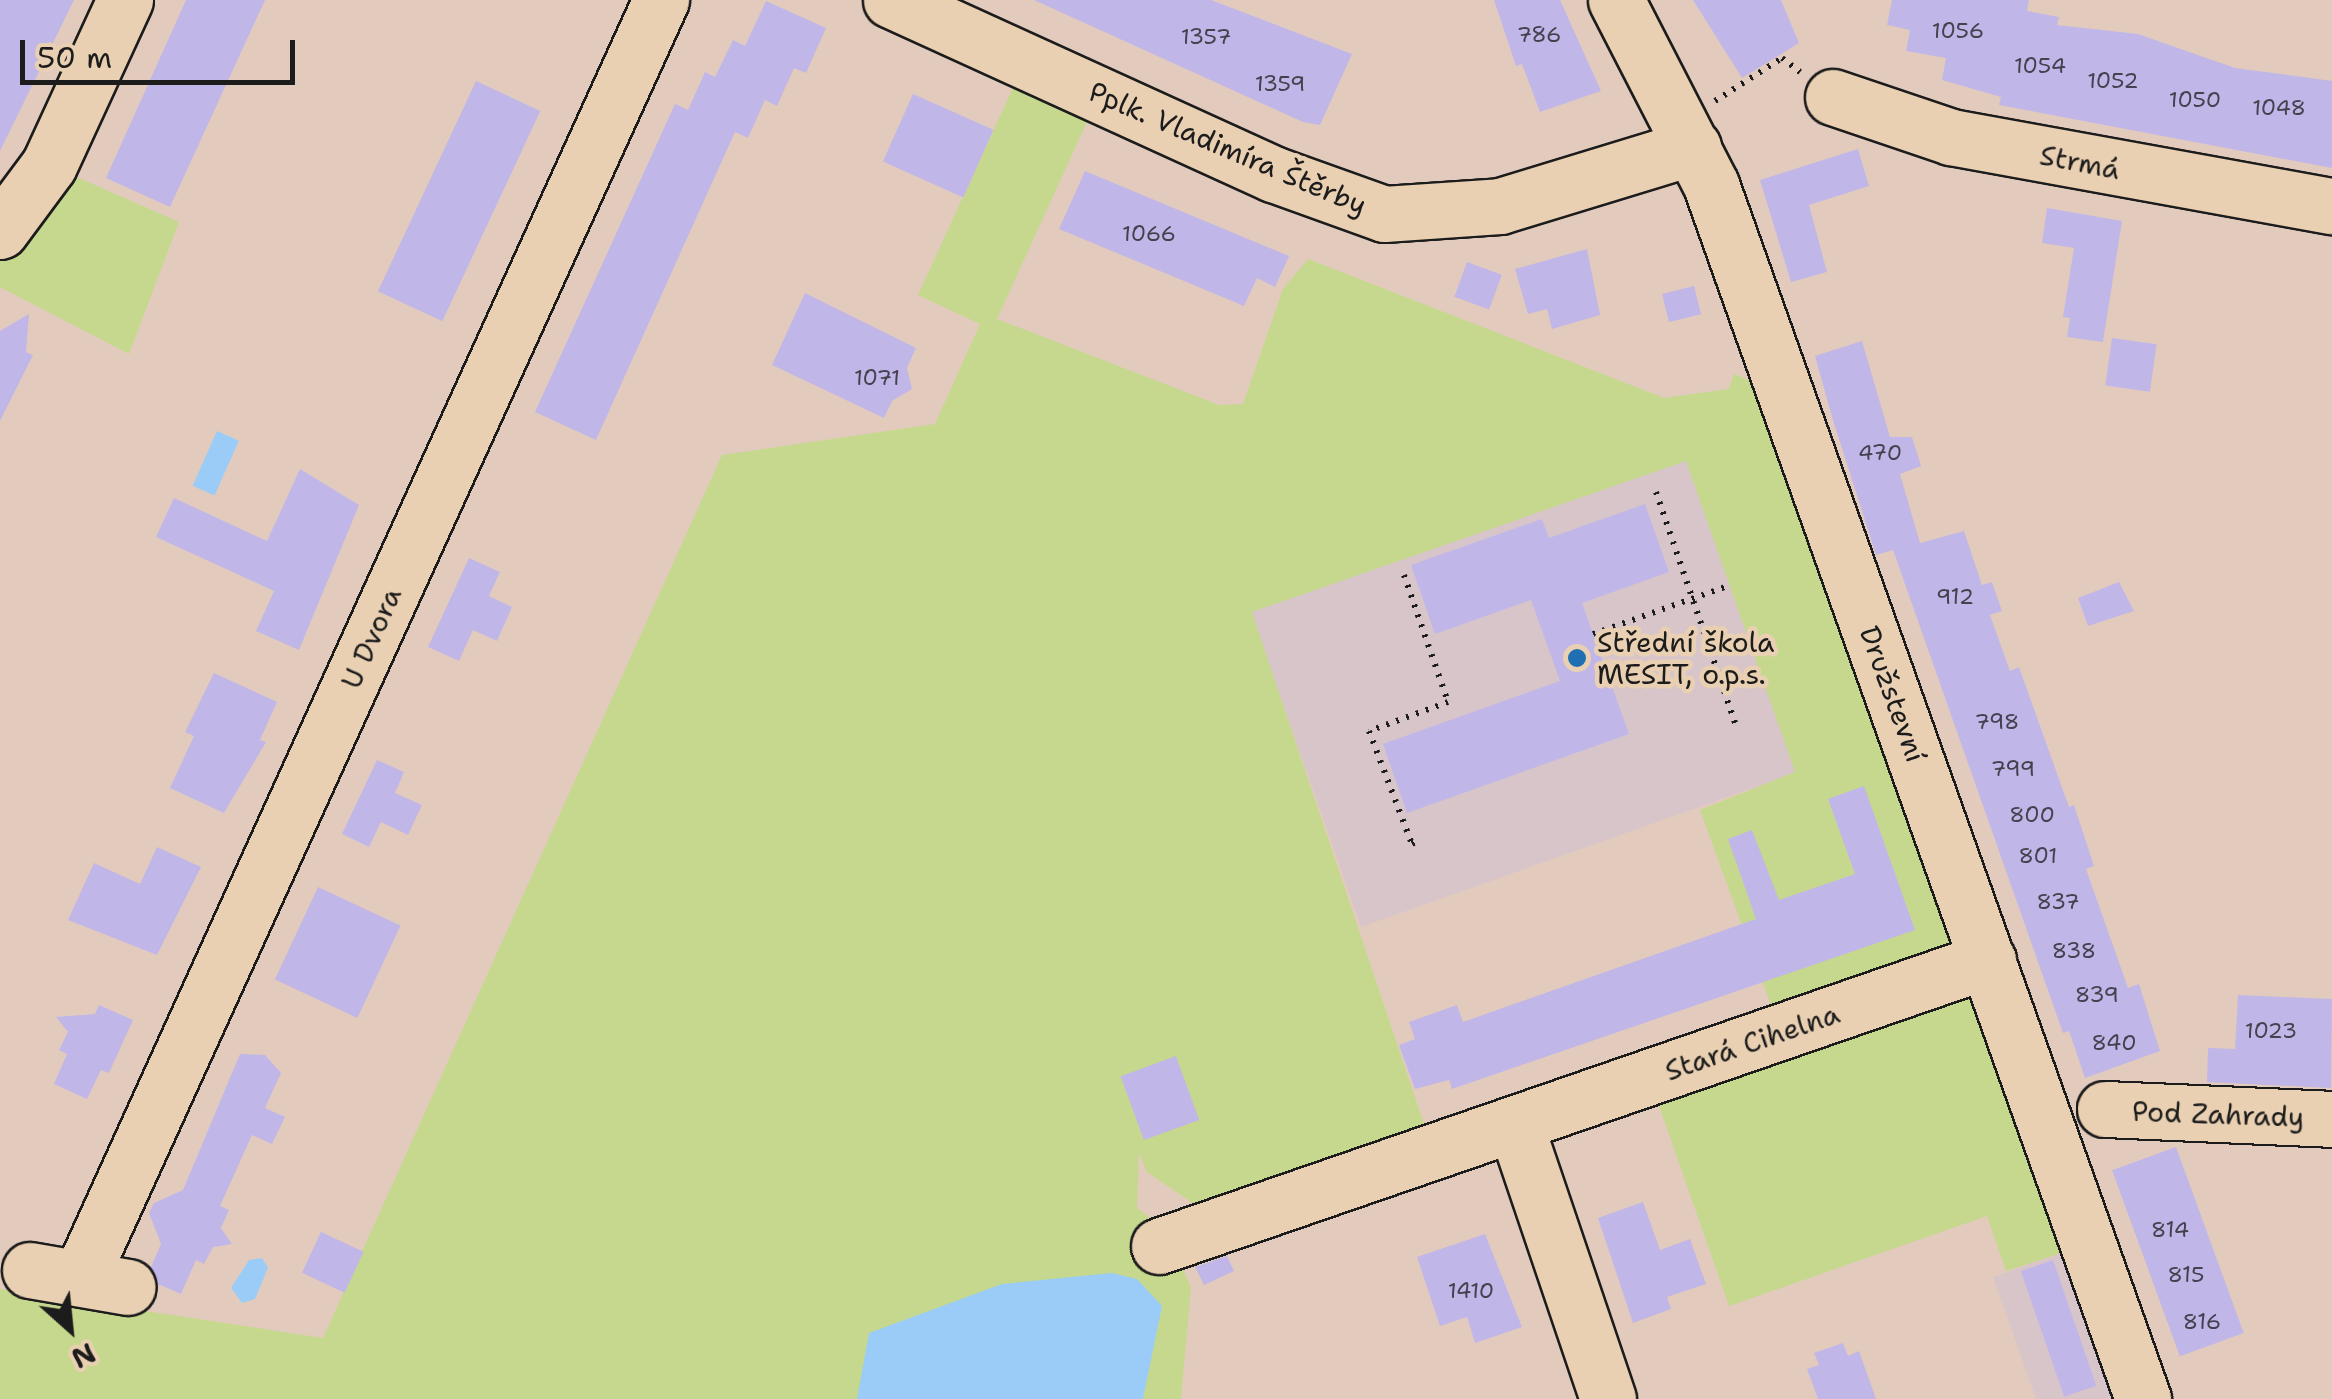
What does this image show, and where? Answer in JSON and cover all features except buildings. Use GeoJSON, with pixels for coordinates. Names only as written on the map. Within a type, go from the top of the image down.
{"type":"FeatureCollection","features":[{"type":"Feature","properties":{"kind":"street"},"geometry":{"type":"LineString","coordinates":[[0,230],[48,165],[124,0]]}},
{"type":"Feature","properties":{"kind":"street","name":"U Dvora"},"geometry":{"type":"LineString","coordinates":[[80,1278],[661,0]]}},
{"type":"Feature","properties":{"kind":"street","name":"Pplk. Vladimíra Štěrby"},"geometry":{"type":"LineString","coordinates":[[891,0],[1273,174],[1384,214],[1500,206],[1687,135]]}},
{"type":"Feature","properties":{"kind":"street","name":"Družstevní"},"geometry":{"type":"LineString","coordinates":[[1616,0],[1687,135],[1988,960],[2143,1399]]}},
{"type":"Feature","properties":{"kind":"street","name":"Strmá"},"geometry":{"type":"LineString","coordinates":[[1833,97],[1951,137],[2332,206]]}},
{"type":"Feature","properties":{"kind":"street","name":"Stará Cihelna"},"geometry":{"type":"LineString","coordinates":[[1159,1246],[1988,960]]}},
{"type":"Feature","properties":{"kind":"street","name":"Pod Zahrady"},"geometry":{"type":"LineString","coordinates":[[2105,1110],[2332,1119]]}},
{"type":"Feature","properties":{"kind":"street"},"geometry":{"type":"LineString","coordinates":[[1515,1124],[1608,1399]]}},
{"type":"Feature","properties":{"kind":"path"},"geometry":{"type":"LineString","coordinates":[[1687,135],[1782,58],[1833,97]]}},
{"type":"Feature","properties":{"kind":"path"},"geometry":{"type":"LineString","coordinates":[[1656,492],[1736,725]]}},
{"type":"Feature","properties":{"kind":"path"},"geometry":{"type":"LineString","coordinates":[[1404,574],[1448,702],[1369,731],[1412,844],[1419,840]]}},
{"type":"Feature","properties":{"kind":"path"},"geometry":{"type":"LineString","coordinates":[[1593,634],[1728,586]]}},
{"type":"Feature","properties":{"kind":"shaded area"},"geometry":{"type":"Polygon","coordinates":[[[1759,405],[1795,773],[1361,927],[1251,612],[1686,459],[1759,405]]]}},
{"type":"Feature","properties":{"kind":"shaded area"},"geometry":{"type":"Polygon","coordinates":[[[2077,1248],[2128,1399],[2036,1399],[1993,1277],[2077,1248]]]}},
{"type":"Feature","properties":{"kind":"green space"},"geometry":{"type":"Polygon","coordinates":[[[1017,79],[1091,113],[997,319],[1219,405],[1243,404],[1283,289],[1308,259],[1664,398],[1729,389],[1734,374],[1749,380],[1759,404],[1779,397],[1960,948],[1776,1019],[1700,810],[1795,772],[1686,461],[1252,612],[1424,1124],[1194,1204],[1147,1172],[1139,1153],[1137,1208],[1167,1231],[1191,1288],[1181,1399],[0,1399],[0,1289],[323,1338],[722,455],[935,424],[980,324],[918,295],[1017,79]]]}},
{"type":"Feature","properties":{"kind":"green space"},"geometry":{"type":"Polygon","coordinates":[[[63,171],[179,222],[129,354],[0,287],[0,255],[63,171]]]}},
{"type":"Feature","properties":{"kind":"green space"},"geometry":{"type":"Polygon","coordinates":[[[1974,994],[2077,1248],[2006,1271],[1987,1216],[1729,1306],[1657,1100],[1974,994]]]}},
{"type":"Feature","properties":{"kind":"water"},"geometry":{"type":"Polygon","coordinates":[[[217,431],[239,441],[215,496],[193,486],[217,431]]]}},
{"type":"Feature","properties":{"kind":"water"},"geometry":{"type":"Polygon","coordinates":[[[262,1258],[268,1268],[255,1299],[242,1303],[231,1288],[249,1260],[262,1258]]]}},
{"type":"Feature","properties":{"kind":"water"},"geometry":{"type":"Polygon","coordinates":[[[1112,1273],[1137,1279],[1162,1306],[1143,1399],[857,1399],[869,1333],[1002,1284],[1112,1273]]]}},
{"type":"Feature","properties":{"kind":"place","name":"Střední škola MESIT, o.p.s."},"geometry":{"type":"Point","coordinates":[1577,658]}}]}
